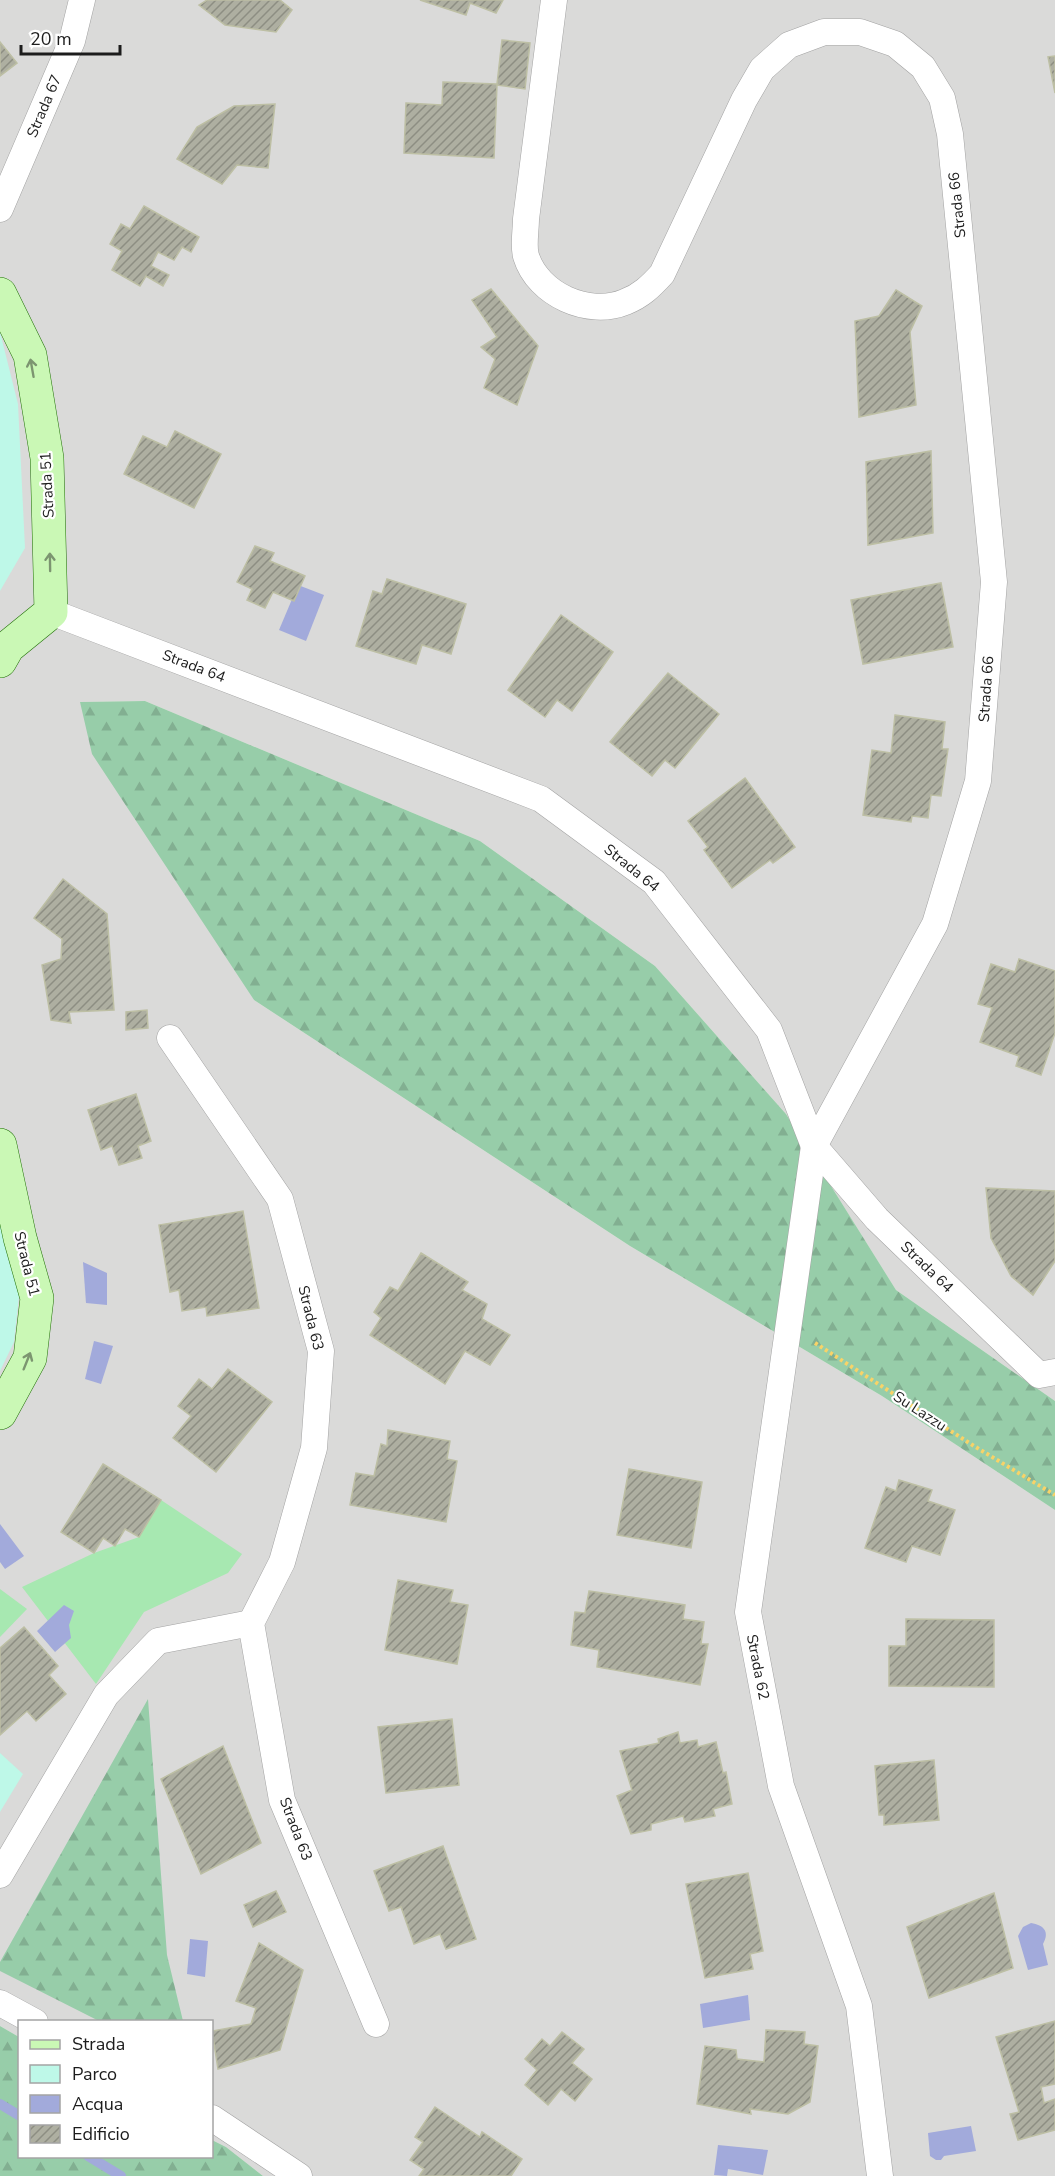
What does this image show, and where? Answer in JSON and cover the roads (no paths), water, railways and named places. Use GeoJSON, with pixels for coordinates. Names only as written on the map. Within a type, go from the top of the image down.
{"type":"FeatureCollection","features":[{"type":"Feature","properties":{"kind":"street","name":"Strada 67"},"geometry":{"type":"LineString","coordinates":[[0,209],[72,41],[82,0]]}},
{"type":"Feature","properties":{"kind":"street","name":"Strada 66"},"geometry":{"type":"LineString","coordinates":[[554,0],[526,219],[526,256],[538,277],[555,294],[577,304],[601,307],[624,303],[645,292],[662,274],[744,100],[762,69],[789,45],[824,32],[860,32],[894,45],[923,67],[942,98],[950,134],[994,582],[978,781],[934,924],[814,1146]]}},
{"type":"Feature","properties":{"kind":"street","name":"Strada 51"},"geometry":{"type":"LineString","coordinates":[[0,294],[30,355],[47,458],[51,612]]}},
{"type":"Feature","properties":{"kind":"street","name":"Strada 64"},"geometry":{"type":"LineString","coordinates":[[51,612],[541,799],[654,882],[769,1030],[814,1146],[877,1219],[1039,1375],[1055,1372]]}},
{"type":"Feature","properties":{"kind":"street"},"geometry":{"type":"LineString","coordinates":[[0,661],[8,647],[51,612]]}},
{"type":"Feature","properties":{"kind":"street","name":"Strada 63"},"geometry":{"type":"LineString","coordinates":[[170,1038],[280,1199],[321,1351],[314,1448],[282,1562],[251,1623],[282,1800],[376,2024]]}},
{"type":"Feature","properties":{"kind":"street","name":"Strada 51"},"geometry":{"type":"LineString","coordinates":[[0,1145],[20,1238],[37,1298],[30,1358],[0,1413]]}},
{"type":"Feature","properties":{"kind":"street","name":"Strada 62"},"geometry":{"type":"LineString","coordinates":[[814,1146],[748,1612],[781,1786],[859,2006],[880,2176]]}},
{"type":"Feature","properties":{"kind":"street"},"geometry":{"type":"LineString","coordinates":[[0,1875],[106,1695],[158,1641],[251,1623]]}},
{"type":"Feature","properties":{"kind":"street"},"geometry":{"type":"LineString","coordinates":[[0,2003],[31,2020]]}},
{"type":"Feature","properties":{"kind":"street"},"geometry":{"type":"LineString","coordinates":[[213,2119],[299,2176]]}},
{"type":"Feature","properties":{"kind":"water"},"geometry":{"type":"Polygon","coordinates":[[[298,585],[324,595],[306,641],[279,630],[298,585]]]}},
{"type":"Feature","properties":{"kind":"water"},"geometry":{"type":"Polygon","coordinates":[[[83,1262],[107,1273],[107,1305],[86,1303],[83,1262]]]}},
{"type":"Feature","properties":{"kind":"water"},"geometry":{"type":"Polygon","coordinates":[[[94,1341],[113,1346],[101,1384],[85,1379],[94,1341]]]}},
{"type":"Feature","properties":{"kind":"water"},"geometry":{"type":"Polygon","coordinates":[[[0,1524],[24,1556],[5,1569],[0,1562],[0,1524]]]}},
{"type":"Feature","properties":{"kind":"water"},"geometry":{"type":"Polygon","coordinates":[[[64,1605],[74,1611],[69,1625],[71,1638],[55,1652],[37,1631],[64,1605]]]}},
{"type":"Feature","properties":{"kind":"water"},"geometry":{"type":"Polygon","coordinates":[[[1031,1923],[1042,1927],[1046,1933],[1043,1944],[1048,1965],[1028,1970],[1018,1936],[1023,1927],[1031,1923]]]}},
{"type":"Feature","properties":{"kind":"water"},"geometry":{"type":"Polygon","coordinates":[[[190,1939],[208,1941],[205,1977],[187,1974],[190,1939]]]}},
{"type":"Feature","properties":{"kind":"water"},"geometry":{"type":"Polygon","coordinates":[[[748,1995],[750,2020],[703,2028],[700,2004],[748,1995]]]}},
{"type":"Feature","properties":{"kind":"water"},"geometry":{"type":"Polygon","coordinates":[[[971,2126],[976,2151],[944,2156],[941,2160],[930,2156],[928,2133],[971,2126]]]}},
{"type":"Feature","properties":{"kind":"water"},"geometry":{"type":"Polygon","coordinates":[[[718,2145],[768,2150],[763,2175],[728,2169],[727,2176],[714,2175],[718,2145]]]}},
{"type":"Feature","properties":{"kind":"waterway"},"geometry":{"type":"LineString","coordinates":[[0,2104],[18,2115]]}},
{"type":"Feature","properties":{"kind":"waterway"},"geometry":{"type":"LineString","coordinates":[[91,2158],[121,2176]]}}]}
